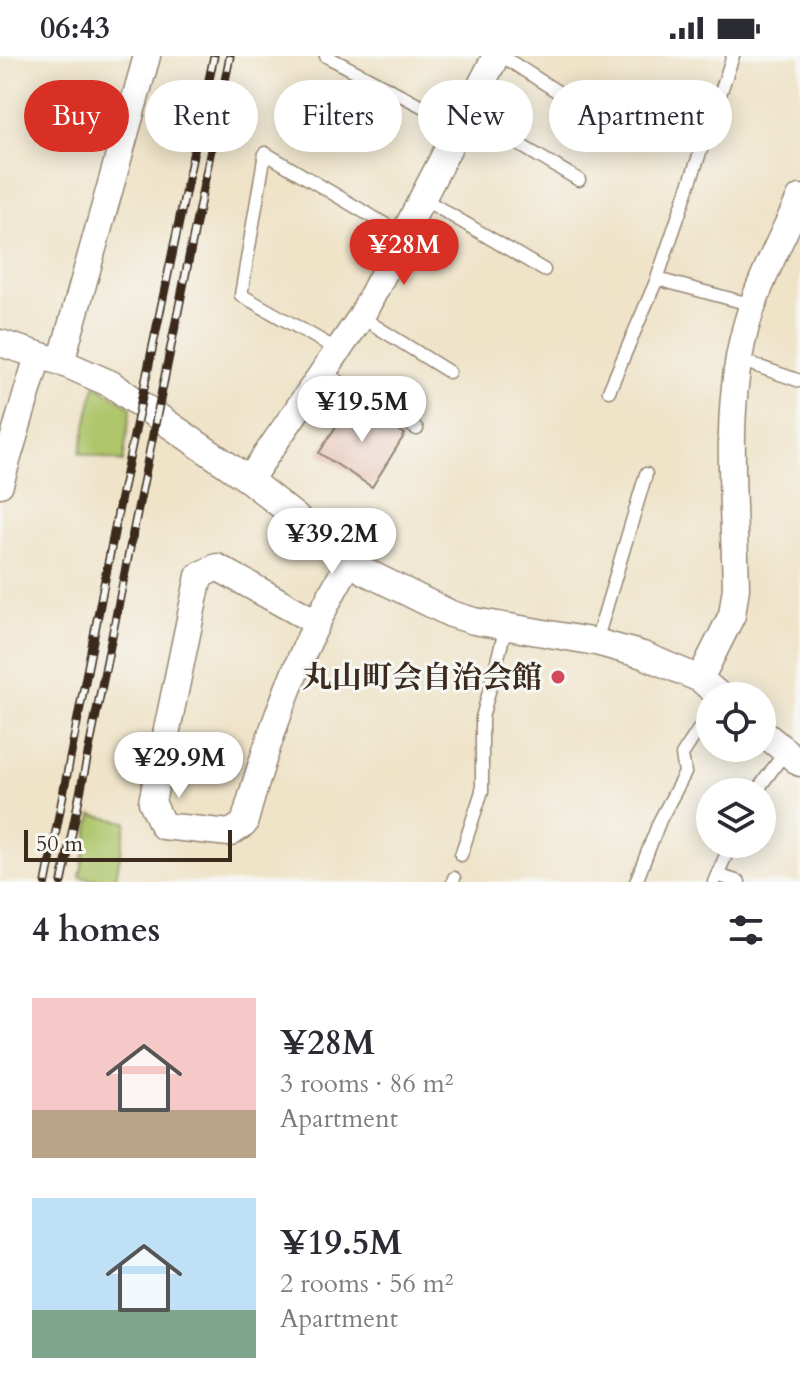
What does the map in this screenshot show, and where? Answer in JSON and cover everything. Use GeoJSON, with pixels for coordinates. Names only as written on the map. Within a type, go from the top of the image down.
{"type":"FeatureCollection","features":[{"type":"Feature","properties":{"kind":"street"},"geometry":{"type":"LineString","coordinates":[[485,80],[499,56]]}},
{"type":"Feature","properties":{"kind":"street"},"geometry":{"type":"LineString","coordinates":[[0,484],[50,359],[142,58]]}},
{"type":"Feature","properties":{"kind":"street"},"geometry":{"type":"LineString","coordinates":[[249,480],[361,317],[446,152]]}},
{"type":"Feature","properties":{"kind":"street"},"geometry":{"type":"LineString","coordinates":[[712,682],[732,615],[736,588],[732,415],[740,360],[753,305],[793,230],[800,198]]}},
{"type":"Feature","properties":{"kind":"street"},"geometry":{"type":"LineString","coordinates":[[0,343],[111,384],[249,480],[364,571],[451,614],[596,642],[643,655],[698,682]]}},
{"type":"Feature","properties":{"kind":"street"},"geometry":{"type":"LineString","coordinates":[[314,621],[217,567],[199,576],[152,802],[163,826],[230,833],[244,824],[268,739],[314,621],[351,559]]}},
{"type":"Feature","properties":{"kind":"street"},"geometry":{"type":"LineString","coordinates":[[776,744],[792,758]]}},
{"type":"Feature","properties":{"kind":"lane"},"geometry":{"type":"LineString","coordinates":[[326,56],[418,98]]}},
{"type":"Feature","properties":{"kind":"lane"},"geometry":{"type":"LineString","coordinates":[[499,56],[549,87]]}},
{"type":"Feature","properties":{"kind":"lane"},"geometry":{"type":"LineString","coordinates":[[609,391],[657,279],[733,56]]}},
{"type":"Feature","properties":{"kind":"lane"},"geometry":{"type":"LineString","coordinates":[[526,152],[579,180]]}},
{"type":"Feature","properties":{"kind":"lane"},"geometry":{"type":"LineString","coordinates":[[403,235],[265,153],[241,295],[417,429]]}},
{"type":"Feature","properties":{"kind":"lane"},"geometry":{"type":"LineString","coordinates":[[422,198],[544,270]]}},
{"type":"Feature","properties":{"kind":"lane"},"geometry":{"type":"LineString","coordinates":[[657,279],[753,305]]}},
{"type":"Feature","properties":{"kind":"lane"},"geometry":{"type":"LineString","coordinates":[[361,317],[449,372]]}},
{"type":"Feature","properties":{"kind":"lane"},"geometry":{"type":"LineString","coordinates":[[740,360],[800,381]]}},
{"type":"Feature","properties":{"kind":"lane"},"geometry":{"type":"LineString","coordinates":[[596,642],[646,474]]}},
{"type":"Feature","properties":{"kind":"lane"},"geometry":{"type":"LineString","coordinates":[[461,855],[482,791],[482,718],[506,627]]}},
{"type":"Feature","properties":{"kind":"lane"},"geometry":{"type":"LineString","coordinates":[[636,882],[660,820],[685,773],[682,755],[696,734]]}},
{"type":"Feature","properties":{"kind":"lane"},"geometry":{"type":"LineString","coordinates":[[771,778],[792,758]]}},
{"type":"Feature","properties":{"kind":"lane"},"geometry":{"type":"LineString","coordinates":[[725,858],[716,878],[739,882]]}},
{"type":"Feature","properties":{"kind":"green space"},"geometry":{"type":"Polygon","coordinates":[[[95,385],[131,407],[123,462],[80,453],[95,385]]]}},
{"type":"Feature","properties":{"kind":"green space"},"geometry":{"type":"Polygon","coordinates":[[[92,815],[127,822],[115,882],[80,877],[92,815]]]}},
{"type":"Feature","properties":{"kind":"building"},"geometry":{"type":"Polygon","coordinates":[[[352,401],[405,434],[372,487],[319,453],[352,401]]]}},
{"type":"Feature","properties":{"kind":"railway"},"geometry":{"type":"LineString","coordinates":[[46,882],[121,497],[214,56]]}},
{"type":"Feature","properties":{"kind":"railway"},"geometry":{"type":"LineString","coordinates":[[62,882],[230,56]]}},
{"type":"Feature","properties":{"kind":"place","name":"丸山町会自治会館"},"geometry":{"type":"Point","coordinates":[558,677]}}]}
